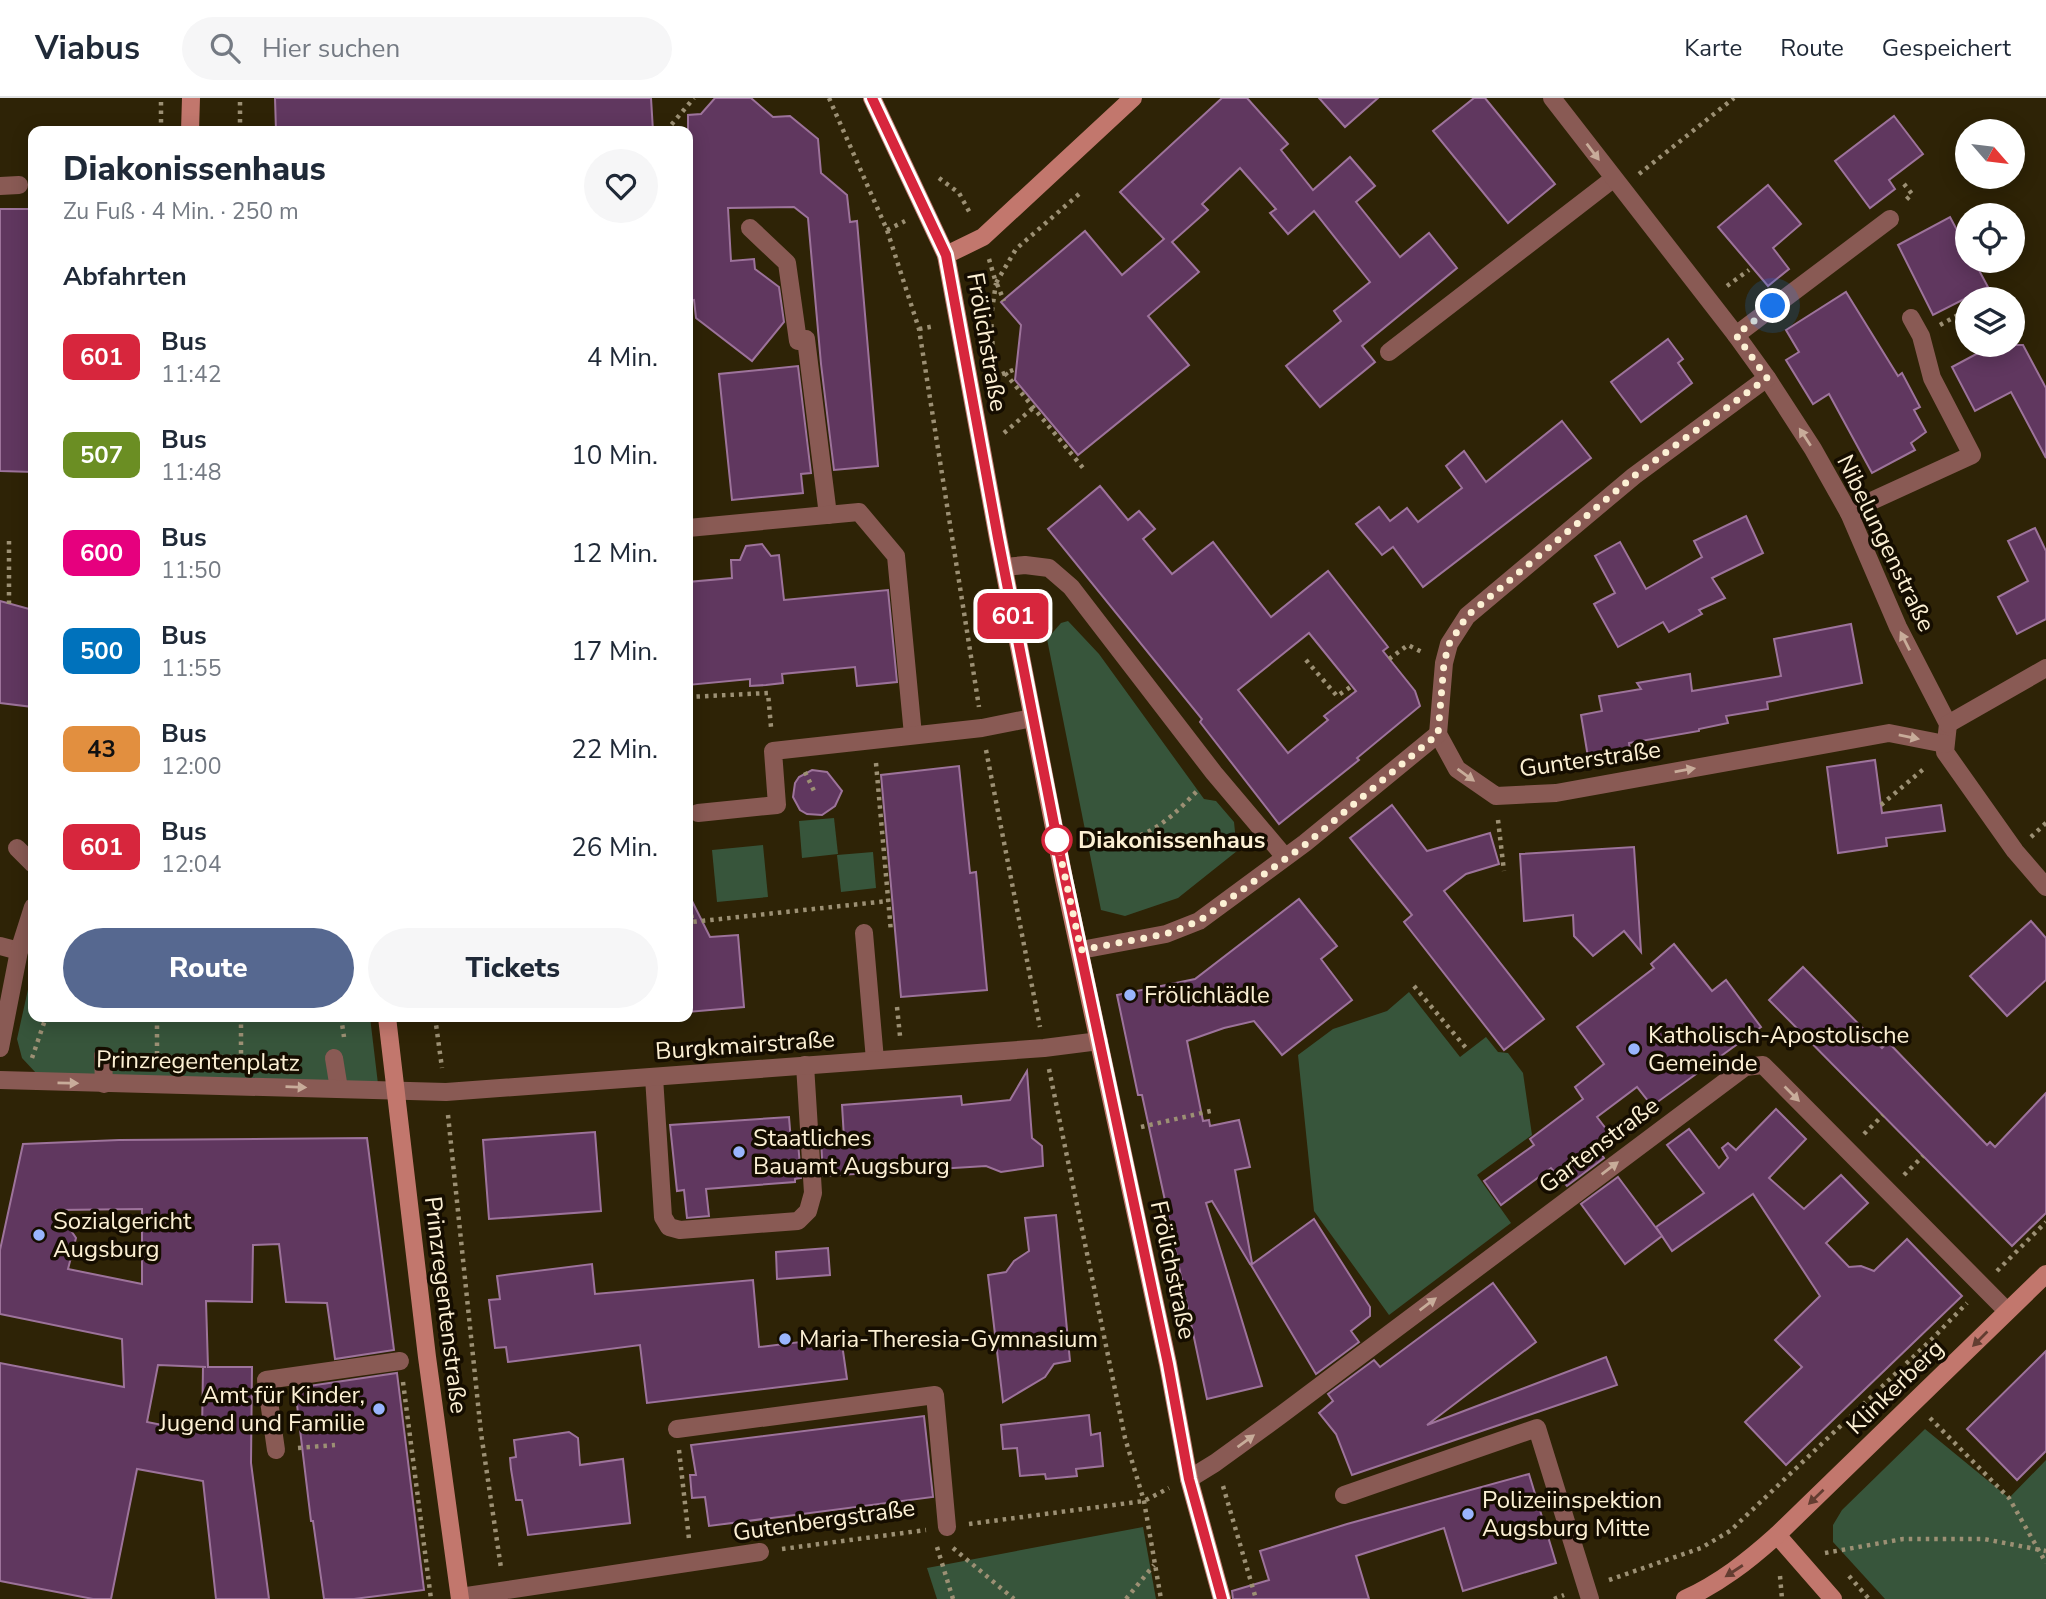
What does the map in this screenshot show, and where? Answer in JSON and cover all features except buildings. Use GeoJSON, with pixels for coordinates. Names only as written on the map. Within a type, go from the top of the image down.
{"type":"FeatureCollection","features":[{"type":"Feature","properties":{"kind":"street"},"geometry":{"type":"LineString","coordinates":[[190,126],[191,98]]}},
{"type":"Feature","properties":{"kind":"street","name":"Frölichstraße"},"geometry":{"type":"LineString","coordinates":[[872,98],[946,255],[1032,718],[1168,1364],[1189,1479],[1222,1599]]}},
{"type":"Feature","properties":{"kind":"street"},"geometry":{"type":"LineString","coordinates":[[946,255],[983,237],[1133,98]]}},
{"type":"Feature","properties":{"kind":"street","name":"Nibelungenstraße"},"geometry":{"type":"LineString","coordinates":[[1552,98],[1736,335],[1813,449],[1849,513],[1898,627],[1948,724]]}},
{"type":"Feature","properties":{"kind":"street"},"geometry":{"type":"LineString","coordinates":[[1389,352],[1617,183]]}},
{"type":"Feature","properties":{"kind":"street"},"geometry":{"type":"LineString","coordinates":[[0,186],[19,185]]}},
{"type":"Feature","properties":{"kind":"street"},"geometry":{"type":"LineString","coordinates":[[1736,335],[1890,219]]}},
{"type":"Feature","properties":{"kind":"street"},"geometry":{"type":"LineString","coordinates":[[750,228],[787,264],[798,341],[806,339],[828,515]]}},
{"type":"Feature","properties":{"kind":"street"},"geometry":{"type":"LineString","coordinates":[[1849,513],[1865,503],[1972,455],[1932,379],[1921,336],[1911,318]]}},
{"type":"Feature","properties":{"kind":"street"},"geometry":{"type":"LineString","coordinates":[[1081,950],[1166,934],[1199,921],[1306,844],[1438,734],[1444,663],[1449,644],[1467,616],[1634,476],[1767,378]]}},
{"type":"Feature","properties":{"kind":"street"},"geometry":{"type":"LineString","coordinates":[[693,528],[859,512],[896,556],[913,735]]}},
{"type":"Feature","properties":{"kind":"street"},"geometry":{"type":"LineString","coordinates":[[1004,566],[1049,568],[1071,587],[1214,773],[1285,857]]}},
{"type":"Feature","properties":{"kind":"street"},"geometry":{"type":"LineString","coordinates":[[2046,668],[1948,724],[1945,748],[2015,851],[2046,887]]}},
{"type":"Feature","properties":{"kind":"street"},"geometry":{"type":"LineString","coordinates":[[698,813],[776,805],[773,751],[982,728],[1032,718]]}},
{"type":"Feature","properties":{"kind":"street","name":"Gunterstraße"},"geometry":{"type":"LineString","coordinates":[[1438,734],[1457,769],[1496,796],[1556,793],[1889,733],[1945,748]]}},
{"type":"Feature","properties":{"kind":"street"},"geometry":{"type":"LineString","coordinates":[[17,848],[28,859]]}},
{"type":"Feature","properties":{"kind":"street"},"geometry":{"type":"LineString","coordinates":[[0,1048],[19,951],[28,923]]}},
{"type":"Feature","properties":{"kind":"street"},"geometry":{"type":"LineString","coordinates":[[864,933],[875,1060]]}},
{"type":"Feature","properties":{"kind":"street"},"geometry":{"type":"LineString","coordinates":[[0,946],[19,951]]}},
{"type":"Feature","properties":{"kind":"street","name":"Prinzregentenstraße"},"geometry":{"type":"LineString","coordinates":[[387,1022],[394,1092],[460,1598]]}},
{"type":"Feature","properties":{"kind":"street","name":"Burgkmairstraße"},"geometry":{"type":"LineString","coordinates":[[394,1092],[446,1092],[654,1077],[1044,1048],[1099,1041]]}},
{"type":"Feature","properties":{"kind":"street"},"geometry":{"type":"LineString","coordinates":[[103,1056],[104,1083]]}},
{"type":"Feature","properties":{"kind":"street"},"geometry":{"type":"LineString","coordinates":[[334,1058],[339,1089]]}},
{"type":"Feature","properties":{"kind":"street"},"geometry":{"type":"LineString","coordinates":[[654,1077],[663,1217],[669,1227],[680,1230],[733,1226],[798,1220],[808,1211],[813,1193],[805,1065]]}},
{"type":"Feature","properties":{"kind":"street","name":"Gartenstraße"},"geometry":{"type":"LineString","coordinates":[[1189,1479],[1281,1415],[1745,1067],[1763,1065],[2007,1311]]}},
{"type":"Feature","properties":{"kind":"street","name":"Prinzregentenplatz"},"geometry":{"type":"LineString","coordinates":[[0,1080],[394,1092]]}},
{"type":"Feature","properties":{"kind":"street","name":"Klinkerberg"},"geometry":{"type":"LineString","coordinates":[[1685,1599],[1705,1590],[1742,1566],[1777,1535],[2046,1274]]}},
{"type":"Feature","properties":{"kind":"street"},"geometry":{"type":"LineString","coordinates":[[276,1450],[266,1380],[400,1361]]}},
{"type":"Feature","properties":{"kind":"street"},"geometry":{"type":"LineString","coordinates":[[677,1429],[934,1395],[939,1528]]}},
{"type":"Feature","properties":{"kind":"street"},"geometry":{"type":"LineString","coordinates":[[1344,1494],[1537,1428],[1588,1593]]}},
{"type":"Feature","properties":{"kind":"street"},"geometry":{"type":"LineString","coordinates":[[1777,1535],[1833,1599]]}},
{"type":"Feature","properties":{"kind":"street","name":"Gutenbergstraße"},"geometry":{"type":"LineString","coordinates":[[460,1598],[760,1552]]}},
{"type":"Feature","properties":{"kind":"path"},"geometry":{"type":"LineString","coordinates":[[161,126],[162,98]]}},
{"type":"Feature","properties":{"kind":"path"},"geometry":{"type":"LineString","coordinates":[[240,98],[240,126]]}},
{"type":"Feature","properties":{"kind":"path"},"geometry":{"type":"LineString","coordinates":[[671,126],[694,98]]}},
{"type":"Feature","properties":{"kind":"path"},"geometry":{"type":"LineString","coordinates":[[829,98],[887,230],[919,329],[982,728],[1044,1048],[1125,1438],[1144,1501],[1161,1599]]}},
{"type":"Feature","properties":{"kind":"path"},"geometry":{"type":"LineString","coordinates":[[1617,183],[1734,98]]}},
{"type":"Feature","properties":{"kind":"path","name":"Frölichstraße"},"geometry":{"type":"LineString","coordinates":[[935,170],[940,181],[958,193],[983,237],[996,283],[1004,300]]}},
{"type":"Feature","properties":{"kind":"path"},"geometry":{"type":"LineString","coordinates":[[996,283],[1016,249],[1079,194]]}},
{"type":"Feature","properties":{"kind":"path"},"geometry":{"type":"LineString","coordinates":[[994,377],[1016,369]]}},
{"type":"Feature","properties":{"kind":"path"},"geometry":{"type":"LineString","coordinates":[[1005,373],[1083,468]]}},
{"type":"Feature","properties":{"kind":"path"},"geometry":{"type":"LineString","coordinates":[[1003,434],[1033,408]]}},
{"type":"Feature","properties":{"kind":"path"},"geometry":{"type":"LineString","coordinates":[[9,538],[9,604]]}},
{"type":"Feature","properties":{"kind":"path"},"geometry":{"type":"LineString","coordinates":[[1389,659],[1408,645],[1444,663]]}},
{"type":"Feature","properties":{"kind":"path"},"geometry":{"type":"LineString","coordinates":[[1306,660],[1337,696],[1352,686]]}},
{"type":"Feature","properties":{"kind":"path"},"geometry":{"type":"LineString","coordinates":[[693,697],[768,693],[773,751]]}},
{"type":"Feature","properties":{"kind":"path"},"geometry":{"type":"LineString","coordinates":[[873,739],[891,940]]}},
{"type":"Feature","properties":{"kind":"path"},"geometry":{"type":"LineString","coordinates":[[1881,805],[1945,748]]}},
{"type":"Feature","properties":{"kind":"path"},"geometry":{"type":"LineString","coordinates":[[1082,847],[1143,836],[1172,818],[1214,773]]}},
{"type":"Feature","properties":{"kind":"path"},"geometry":{"type":"LineString","coordinates":[[1496,796],[1504,871]]}},
{"type":"Feature","properties":{"kind":"path"},"geometry":{"type":"LineString","coordinates":[[693,922],[888,901]]}},
{"type":"Feature","properties":{"kind":"path"},"geometry":{"type":"LineString","coordinates":[[1414,986],[1466,1048]]}},
{"type":"Feature","properties":{"kind":"path"},"geometry":{"type":"LineString","coordinates":[[897,1006],[902,1058]]}},
{"type":"Feature","properties":{"kind":"path"},"geometry":{"type":"LineString","coordinates":[[26,1082],[44,1022]]}},
{"type":"Feature","properties":{"kind":"path"},"geometry":{"type":"LineString","coordinates":[[157,1022],[157,1057],[241,1057],[241,1022]]}},
{"type":"Feature","properties":{"kind":"path"},"geometry":{"type":"LineString","coordinates":[[436,1022],[446,1092],[481,1433],[504,1590]]}},
{"type":"Feature","properties":{"kind":"path"},"geometry":{"type":"LineString","coordinates":[[1118,1133],[1215,1110]]}},
{"type":"Feature","properties":{"kind":"path"},"geometry":{"type":"LineString","coordinates":[[1554,1599],[1588,1593],[1701,1548],[1730,1531],[1931,1340],[2046,1223]]}},
{"type":"Feature","properties":{"kind":"path"},"geometry":{"type":"LineString","coordinates":[[1914,1403],[2009,1498],[2043,1550],[2046,1563]]}},
{"type":"Feature","properties":{"kind":"path"},"geometry":{"type":"LineString","coordinates":[[677,1429],[692,1563]]}},
{"type":"Feature","properties":{"kind":"path"},"geometry":{"type":"LineString","coordinates":[[276,1450],[335,1445]]}},
{"type":"Feature","properties":{"kind":"path","name":"Gutenbergstraße"},"geometry":{"type":"LineString","coordinates":[[760,1552],[1144,1501],[1189,1479]]}},
{"type":"Feature","properties":{"kind":"path"},"geometry":{"type":"LineString","coordinates":[[939,1528],[953,1599]]}},
{"type":"Feature","properties":{"kind":"path"},"geometry":{"type":"LineString","coordinates":[[1797,1558],[1903,1539],[1984,1539],[2043,1550]]}},
{"type":"Feature","properties":{"kind":"path"},"geometry":{"type":"LineString","coordinates":[[952,1547],[1014,1599]]}},
{"type":"Feature","properties":{"kind":"path"},"geometry":{"type":"LineString","coordinates":[[1126,1599],[1154,1565]]}},
{"type":"Feature","properties":{"kind":"green space"},"geometry":{"type":"Polygon","coordinates":[[[1068,621],[1099,654],[1204,799],[1216,801],[1234,822],[1237,851],[1178,898],[1125,916],[1101,910],[1047,639],[1061,623],[1068,621]]]}},
{"type":"Feature","properties":{"kind":"green space"},"geometry":{"type":"Polygon","coordinates":[[[834,818],[838,854],[802,858],[799,821],[834,818]]]}},
{"type":"Feature","properties":{"kind":"green space"},"geometry":{"type":"Polygon","coordinates":[[[763,845],[768,897],[717,902],[712,850],[763,845]]]}},
{"type":"Feature","properties":{"kind":"green space"},"geometry":{"type":"Polygon","coordinates":[[[873,852],[876,888],[841,892],[837,855],[873,852]]]}},
{"type":"Feature","properties":{"kind":"green space"},"geometry":{"type":"Polygon","coordinates":[[[28,990],[28,1022],[371,1022],[378,1084],[36,1073],[22,1058],[17,1039],[28,990]]]}},
{"type":"Feature","properties":{"kind":"green space"},"geometry":{"type":"Polygon","coordinates":[[[1409,992],[1460,1057],[1486,1037],[1498,1052],[1508,1053],[1523,1073],[1532,1135],[1477,1175],[1511,1223],[1389,1315],[1314,1211],[1298,1055],[1333,1029],[1387,1011],[1409,992]]]}},
{"type":"Feature","properties":{"kind":"green space"},"geometry":{"type":"Polygon","coordinates":[[[1925,1429],[2009,1498],[2046,1460],[2046,1599],[1885,1599],[1833,1542],[1833,1525],[1842,1510],[1925,1429]]]}},
{"type":"Feature","properties":{"kind":"green space"},"geometry":{"type":"Polygon","coordinates":[[[1143,1527],[1156,1599],[937,1599],[927,1568],[1143,1527]]]}},
{"type":"Feature","properties":{"kind":"bus line","name":"601"},"geometry":{"type":"LineString","coordinates":[[872,98],[946,255],[1062,865],[1168,1364],[1189,1479],[1222,1599]]}},
{"type":"Feature","properties":{"kind":"place","name":"Diakonissenhaus"},"geometry":{"type":"Point","coordinates":[1057,840]}},
{"type":"Feature","properties":{"kind":"place","name":"Frölichlädle"},"geometry":{"type":"Point","coordinates":[1130,995]}},
{"type":"Feature","properties":{"kind":"place","name":"Katholisch-Apostolische Gemeinde"},"geometry":{"type":"Point","coordinates":[1634,1049]}},
{"type":"Feature","properties":{"kind":"place","name":"Staatliches Bauamt Augsburg"},"geometry":{"type":"Point","coordinates":[739,1152]}},
{"type":"Feature","properties":{"kind":"place","name":"Sozialgericht Augsburg"},"geometry":{"type":"Point","coordinates":[39,1235]}},
{"type":"Feature","properties":{"kind":"place","name":"Maria-Theresia-Gymnasium"},"geometry":{"type":"Point","coordinates":[785,1339]}},
{"type":"Feature","properties":{"kind":"place","name":"Amt für Kinder, Jugend und Familie"},"geometry":{"type":"Point","coordinates":[379,1409]}},
{"type":"Feature","properties":{"kind":"place","name":"Polizeiinspektion Augsburg Mitte"},"geometry":{"type":"Point","coordinates":[1468,1514]}},
{"type":"Feature","properties":{"kind":"route"},"geometry":{"type":"LineString","coordinates":[[1057,840],[1081,950],[1166,934],[1199,921],[1306,844],[1438,734],[1444,663],[1449,644],[1467,616],[1634,476],[1767,378],[1736,335],[1773,306]]}}]}
